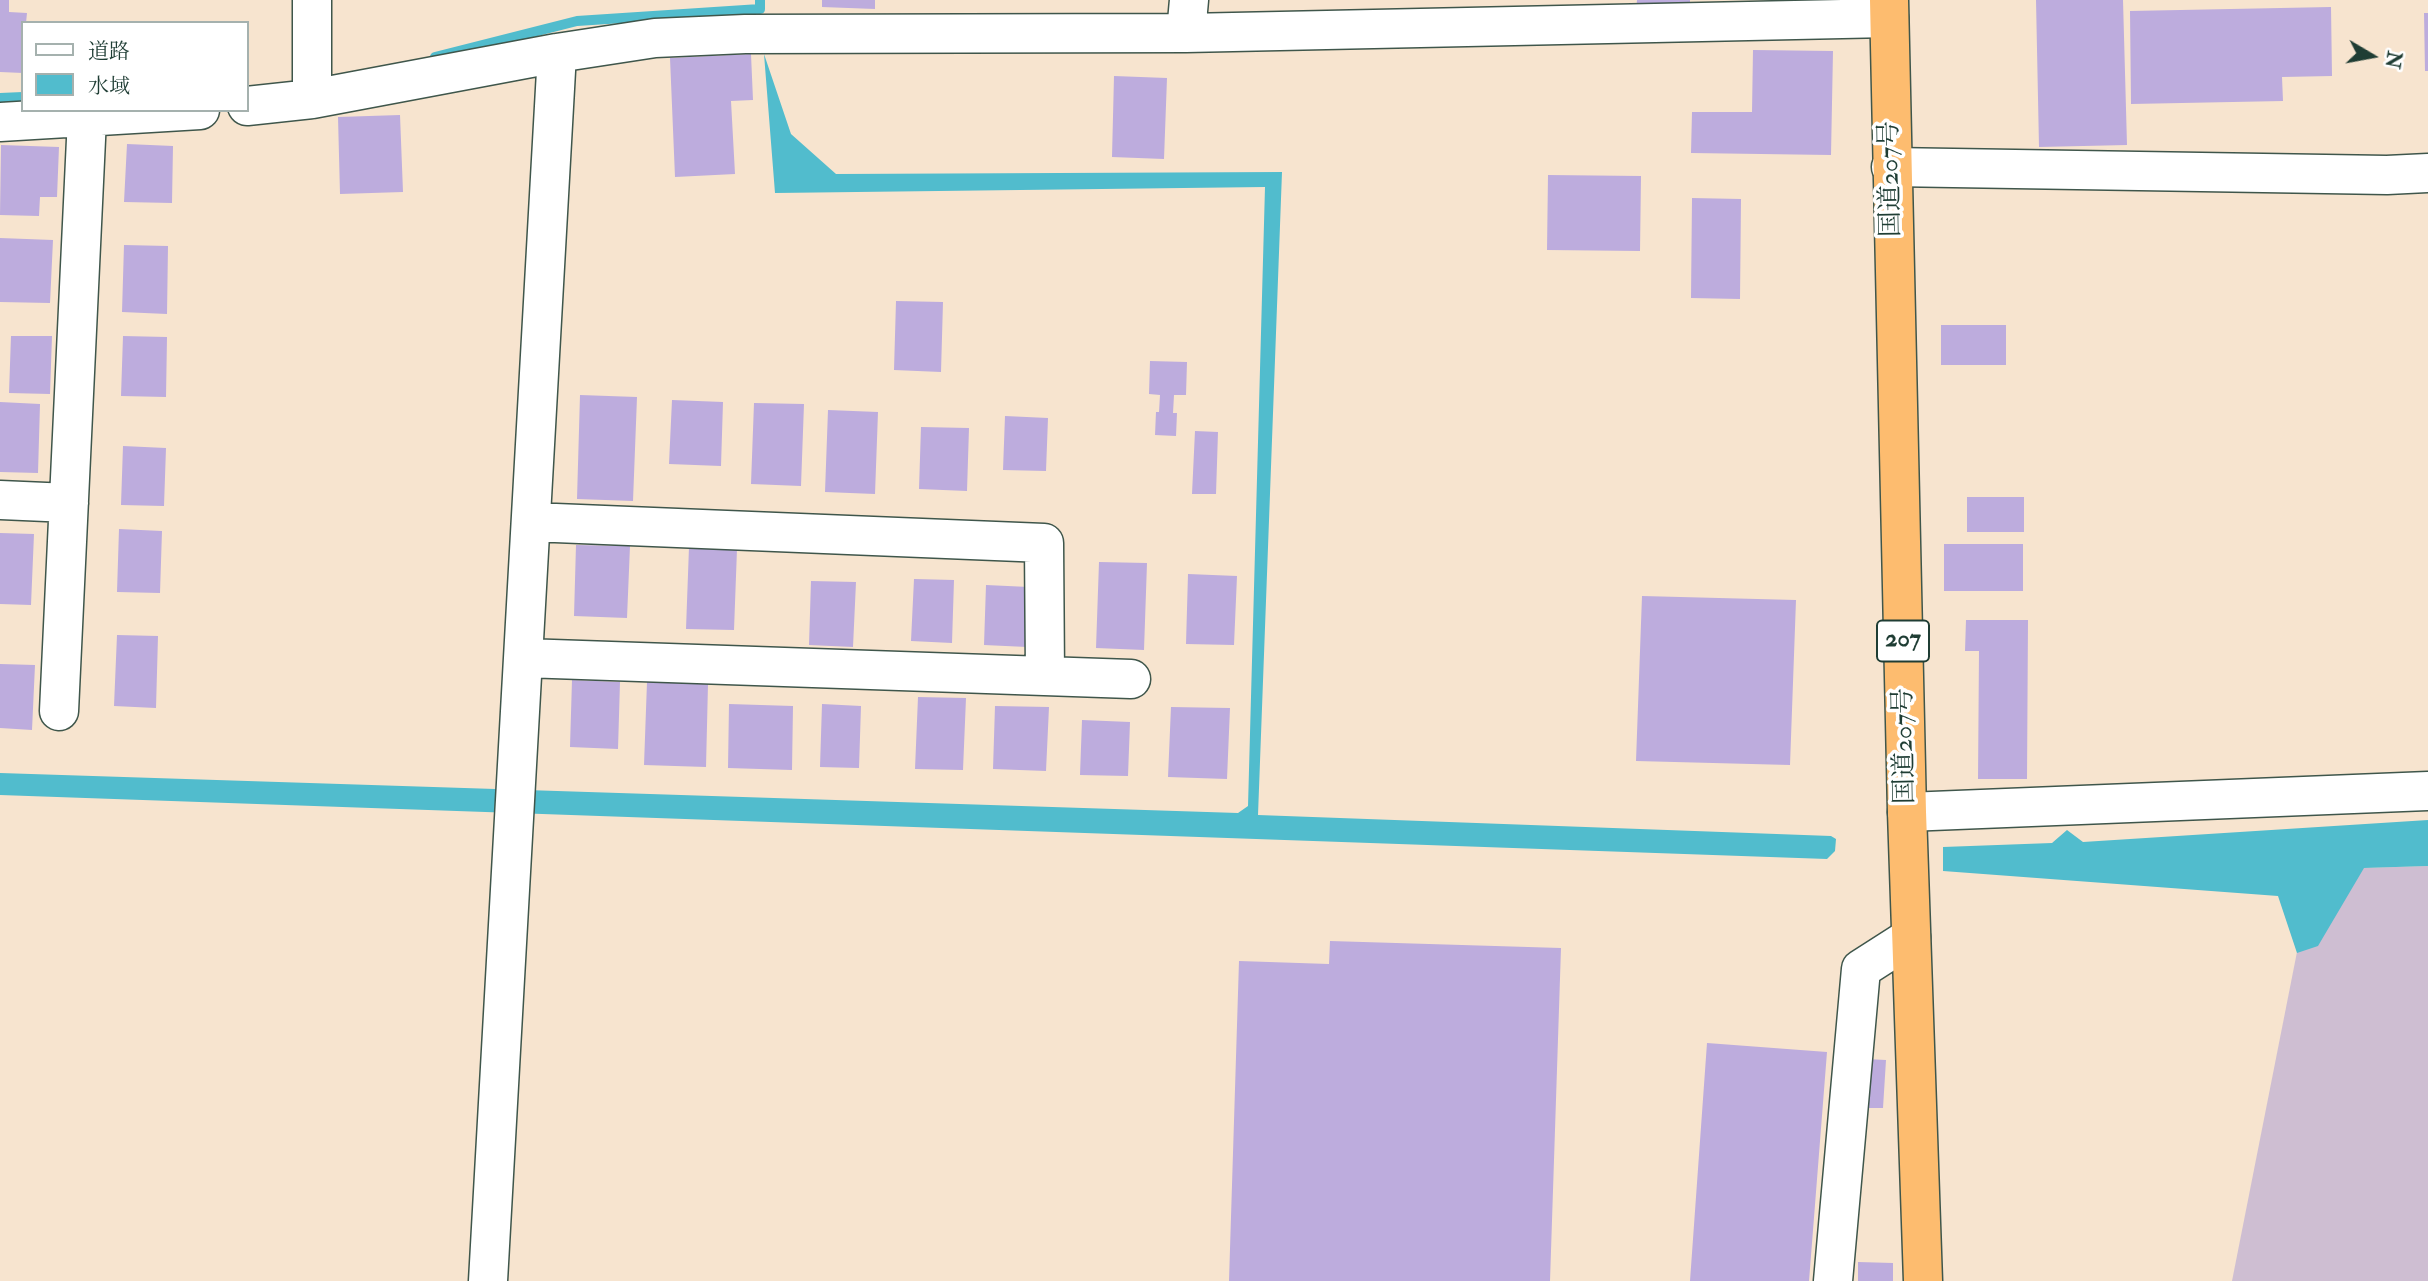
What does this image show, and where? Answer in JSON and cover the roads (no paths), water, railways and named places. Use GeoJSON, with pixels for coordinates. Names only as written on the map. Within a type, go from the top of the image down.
{"type":"FeatureCollection","features":[{"type":"Feature","properties":{"kind":"highway","name":"国道207号"},"geometry":{"type":"LineString","coordinates":[[1889,9],[1907,812],[1923,1281]]}},
{"type":"Feature","properties":{"kind":"street"},"geometry":{"type":"LineString","coordinates":[[312,0],[312,99]]}},
{"type":"Feature","properties":{"kind":"street"},"geometry":{"type":"LineString","coordinates":[[248,106],[312,99],[557,53],[655,38],[1187,17],[1889,9]]}},
{"type":"Feature","properties":{"kind":"street"},"geometry":{"type":"LineString","coordinates":[[488,1281],[557,53]]}},
{"type":"Feature","properties":{"kind":"street"},"geometry":{"type":"LineString","coordinates":[[0,122],[172,112]]}},
{"type":"Feature","properties":{"kind":"street"},"geometry":{"type":"LineString","coordinates":[[59,711],[87,118]]}},
{"type":"Feature","properties":{"kind":"street"},"geometry":{"type":"LineString","coordinates":[[1891,167],[2387,175],[2428,173]]}},
{"type":"Feature","properties":{"kind":"street"},"geometry":{"type":"LineString","coordinates":[[0,500],[69,503]]}},
{"type":"Feature","properties":{"kind":"street"},"geometry":{"type":"LineString","coordinates":[[531,522],[1044,543],[1045,676]]}},
{"type":"Feature","properties":{"kind":"street"},"geometry":{"type":"LineString","coordinates":[[524,658],[1130,679]]}},
{"type":"Feature","properties":{"kind":"street"},"geometry":{"type":"LineString","coordinates":[[1907,812],[2428,791]]}},
{"type":"Feature","properties":{"kind":"street"},"geometry":{"type":"LineString","coordinates":[[1833,1281],[1861,969],[1911,937]]}},
{"type":"Feature","properties":{"kind":"water"},"geometry":{"type":"Polygon","coordinates":[[[764,54],[791,134],[836,174],[1282,172],[1258,815],[1831,836],[1836,839],[1835,851],[1827,859],[0,795],[0,773],[1238,813],[1248,806],[1265,187],[775,193],[764,54]]]}},
{"type":"Feature","properties":{"kind":"water"},"geometry":{"type":"Polygon","coordinates":[[[2428,820],[2428,866],[2364,868],[2318,946],[2297,953],[2278,896],[1943,871],[1943,847],[2052,843],[2067,830],[2083,842],[2428,820]]]}},
{"type":"Feature","properties":{"kind":"waterway"},"geometry":{"type":"LineString","coordinates":[[435,57],[577,21],[760,9],[760,0]]}},
{"type":"Feature","properties":{"kind":"waterway"},"geometry":{"type":"LineString","coordinates":[[0,98],[21,97]]}}]}
